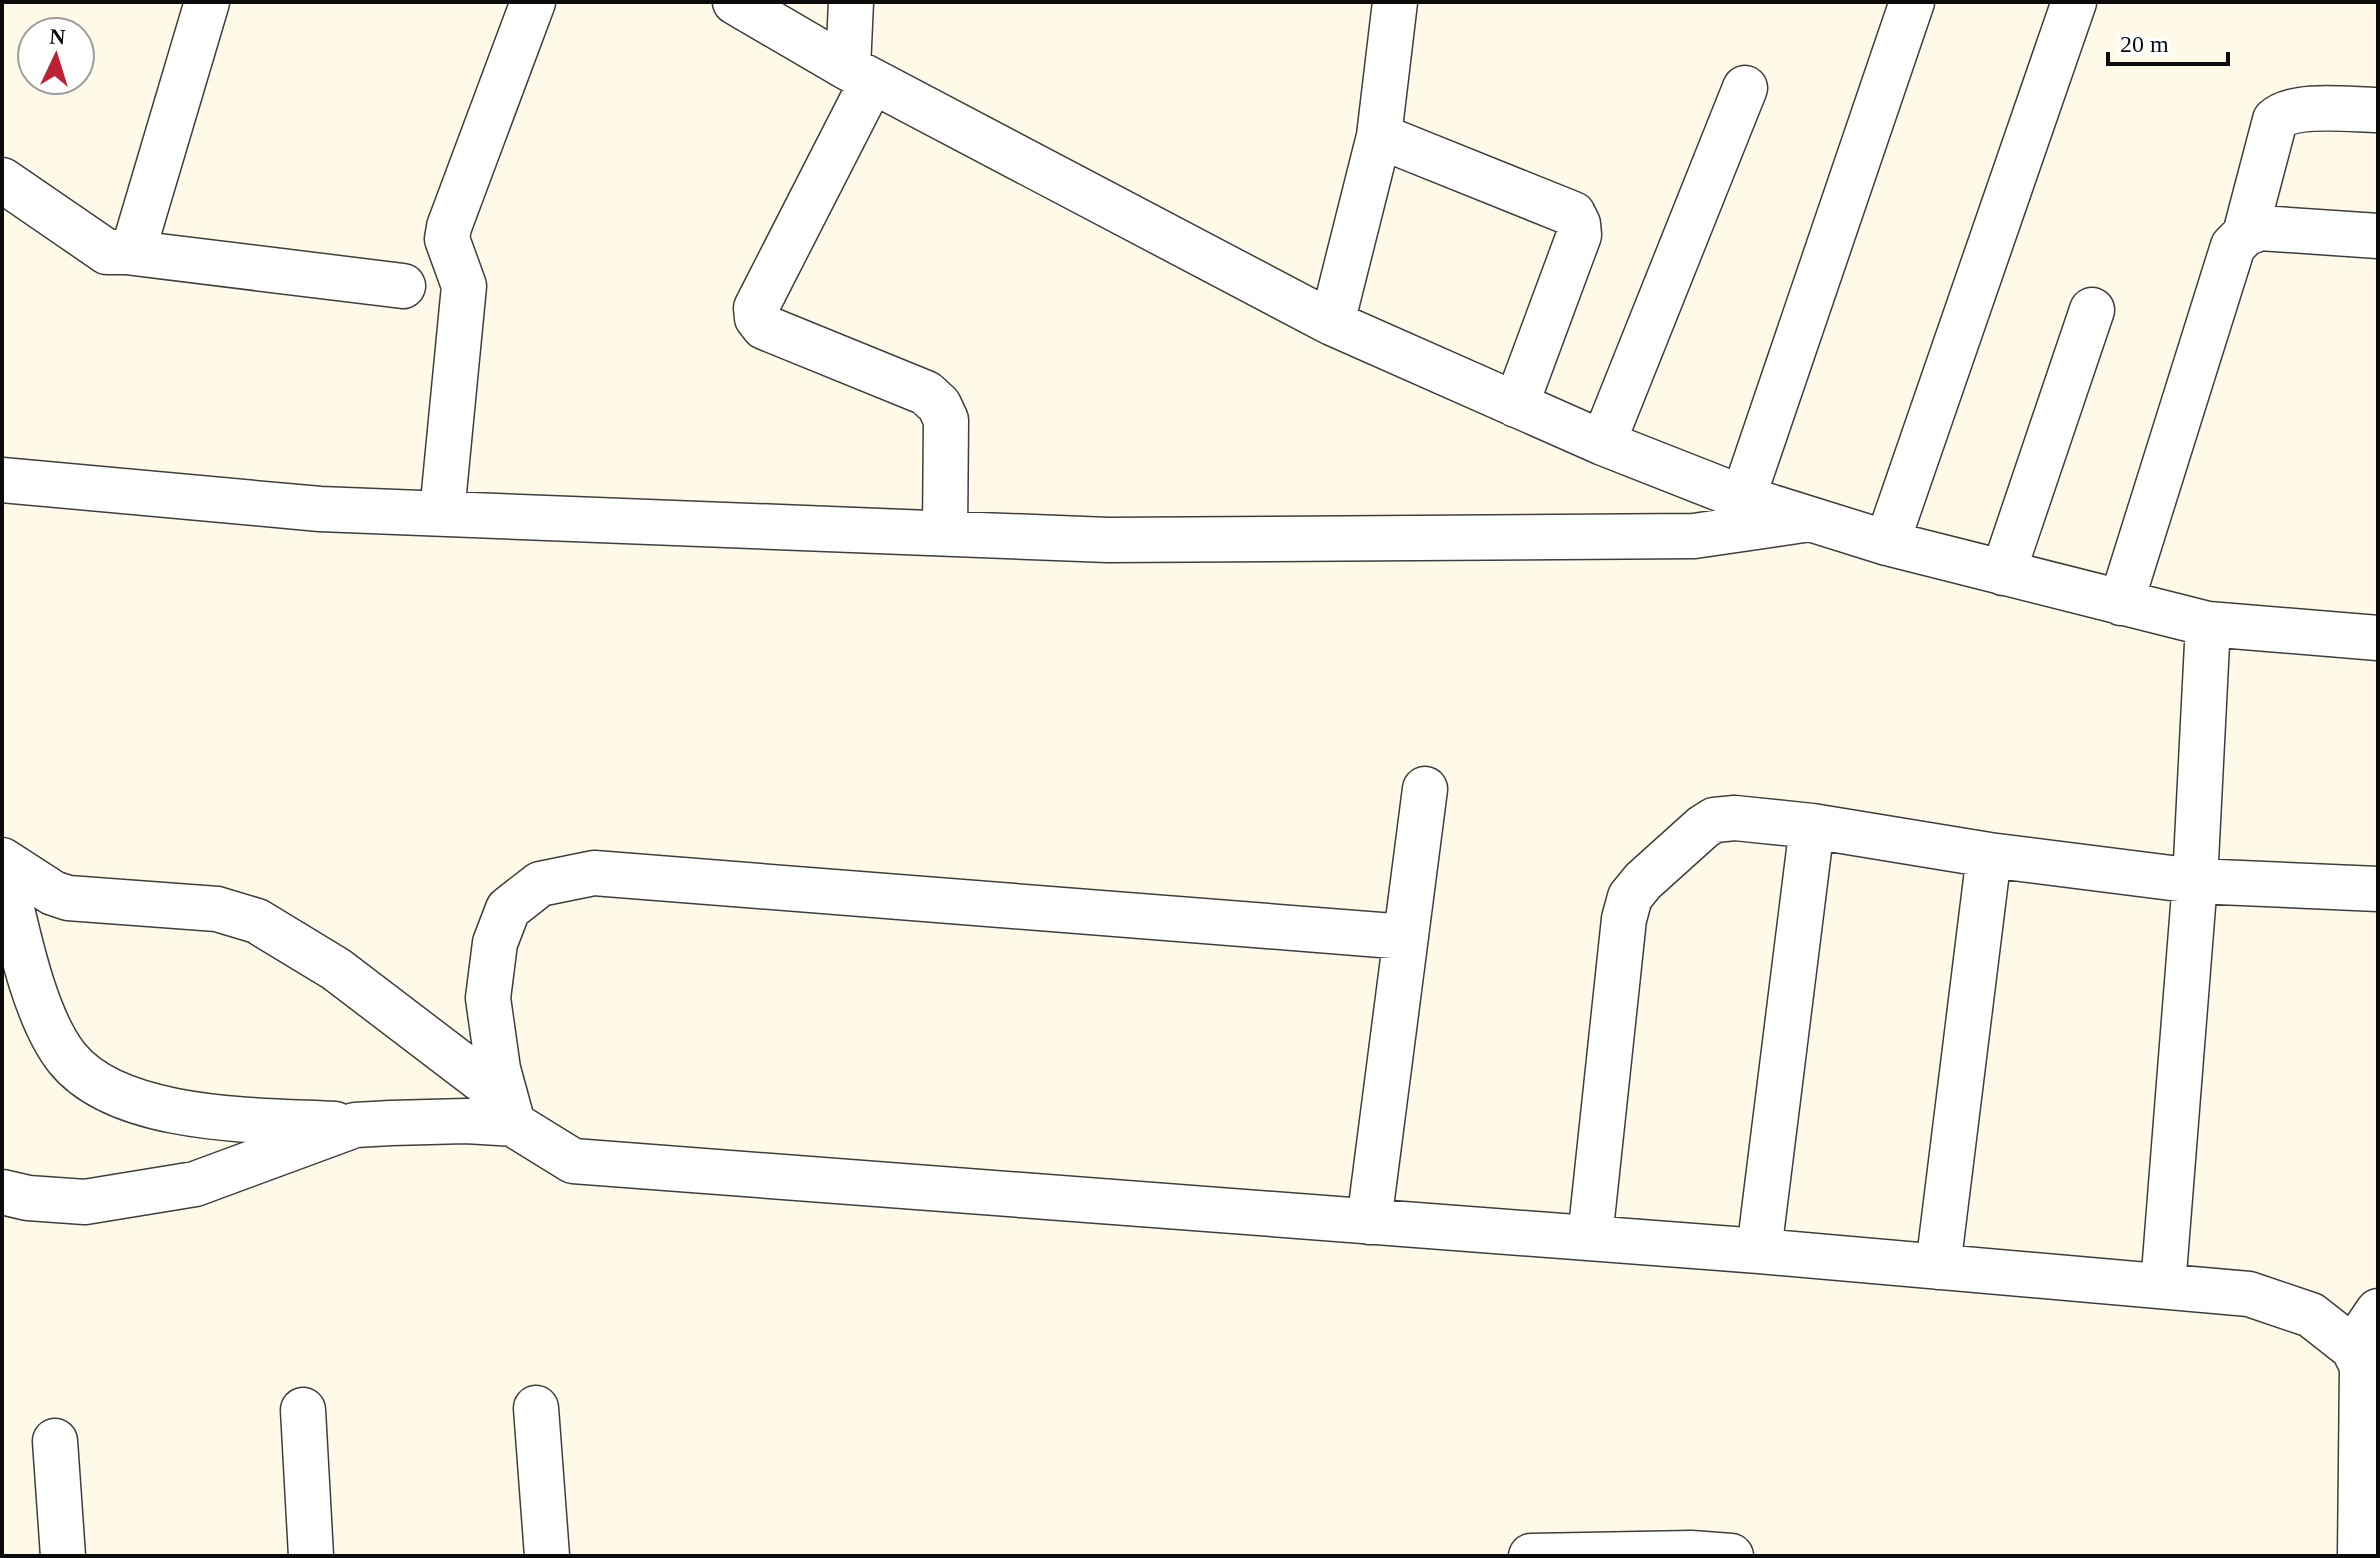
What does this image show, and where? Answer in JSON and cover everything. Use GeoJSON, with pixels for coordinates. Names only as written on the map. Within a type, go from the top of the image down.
{"type":"FeatureCollection","features":[{"type":"Feature","properties":{"kind":"street"},"geometry":{"type":"LineString","coordinates":[[442,513],[464,286],[447,239],[449,227],[533,2]]}},
{"type":"Feature","properties":{"kind":"street"},"geometry":{"type":"LineString","coordinates":[[735,2],[860,74],[1332,323],[1603,443],[1743,498],[1887,543],[2208,624],[2378,638]]}},
{"type":"Feature","properties":{"kind":"street"},"geometry":{"type":"LineString","coordinates":[[851,2],[860,74],[756,308],[757,318],[764,327],[926,393],[939,405],[946,420],[945,533]]}},
{"type":"Feature","properties":{"kind":"street"},"geometry":{"type":"LineString","coordinates":[[1332,323],[1379,136],[1395,2]]}},
{"type":"Feature","properties":{"kind":"street"},"geometry":{"type":"LineString","coordinates":[[1743,498],[1912,2]]}},
{"type":"Feature","properties":{"kind":"street"},"geometry":{"type":"LineString","coordinates":[[1887,543],[2074,2]]}},
{"type":"Feature","properties":{"kind":"street"},"geometry":{"type":"LineString","coordinates":[[126,252],[136,241],[202,4]]}},
{"type":"Feature","properties":{"kind":"street"},"geometry":{"type":"LineString","coordinates":[[1603,443],[1745,88]]}},
{"type":"Feature","properties":{"kind":"street"},"geometry":{"type":"LineString","coordinates":[[2245,234],[2275,120],[2282,113],[2296,110],[2378,110]]}},
{"type":"Feature","properties":{"kind":"street"},"geometry":{"type":"LineString","coordinates":[[1379,136],[1573,214],[1579,235],[1516,405]]}},
{"type":"Feature","properties":{"kind":"street"},"geometry":{"type":"LineString","coordinates":[[2,180],[107,252],[403,286]]}},
{"type":"Feature","properties":{"kind":"street"},"geometry":{"type":"LineString","coordinates":[[2121,603],[2233,246],[2245,234],[2260,228],[2378,236]]}},
{"type":"Feature","properties":{"kind":"street"},"geometry":{"type":"LineString","coordinates":[[2003,573],[2092,310]]}},
{"type":"Feature","properties":{"kind":"street"},"geometry":{"type":"LineString","coordinates":[[2,480],[320,509],[1108,540],[1694,536],[1810,519]]}},
{"type":"Feature","properties":{"kind":"street"},"geometry":{"type":"LineString","coordinates":[[2163,1286],[2195,881],[2208,624]]}},
{"type":"Feature","properties":{"kind":"street"},"geometry":{"type":"LineString","coordinates":[[1369,1222],[1425,789]]}},
{"type":"Feature","properties":{"kind":"street"},"geometry":{"type":"LineString","coordinates":[[1590,1238],[1624,919],[1630,897],[1643,881],[1714,820],[1735,818],[1812,826],[1989,855],[2195,881],[2378,889]]}},
{"type":"Feature","properties":{"kind":"street"},"geometry":{"type":"LineString","coordinates":[[1759,1251],[1812,826]]}},
{"type":"Feature","properties":{"kind":"street"},"geometry":{"type":"LineString","coordinates":[[1938,1267],[1989,855]]}},
{"type":"Feature","properties":{"kind":"street"},"geometry":{"type":"LineString","coordinates":[[2,860],[53,893],[68,898],[217,909],[257,921],[336,969],[573,1161],[1759,1251],[2249,1294],[2368,1333],[2362,1366],[2360,1556]]}},
{"type":"Feature","properties":{"kind":"street"},"geometry":{"type":"LineString","coordinates":[[2,867],[31,984],[49,1025],[66,1057],[84,1075],[113,1092],[157,1108],[233,1119],[355,1125],[466,1121],[508,1110]]}},
{"type":"Feature","properties":{"kind":"street"},"geometry":{"type":"LineString","coordinates":[[508,1110],[498,1069],[488,998],[495,943],[508,909],[540,884],[594,873],[1406,937]]}},
{"type":"Feature","properties":{"kind":"street"},"geometry":{"type":"LineString","coordinates":[[2,1192],[28,1198],[85,1202],[195,1184],[355,1125]]}},
{"type":"Feature","properties":{"kind":"street"},"geometry":{"type":"LineString","coordinates":[[536,1408],[547,1556]]}},
{"type":"Feature","properties":{"kind":"street"},"geometry":{"type":"LineString","coordinates":[[303,1410],[311,1556]]}},
{"type":"Feature","properties":{"kind":"street"},"geometry":{"type":"LineString","coordinates":[[55,1441],[63,1556]]}},
{"type":"Feature","properties":{"kind":"street"},"geometry":{"type":"LineString","coordinates":[[1531,1556],[1731,1556]]}}]}
